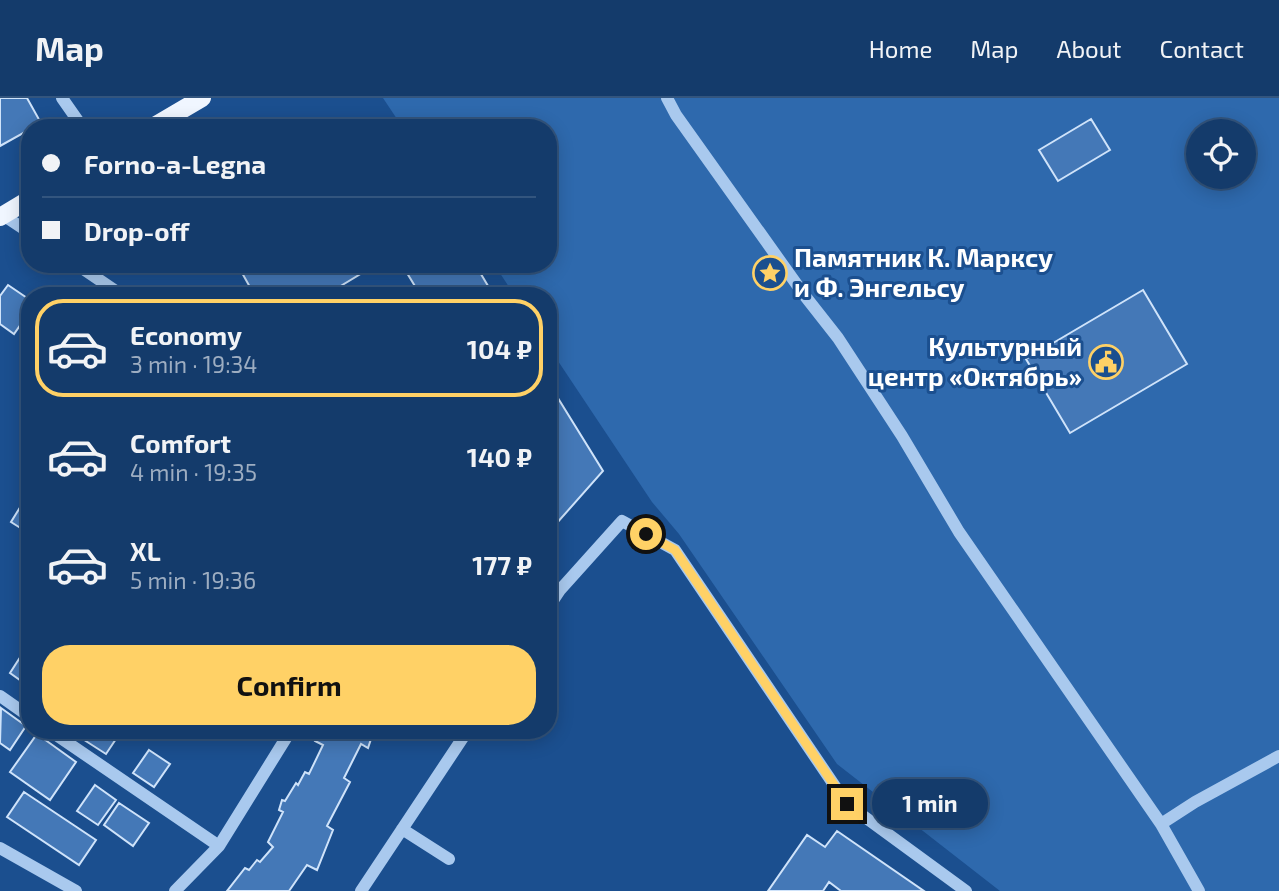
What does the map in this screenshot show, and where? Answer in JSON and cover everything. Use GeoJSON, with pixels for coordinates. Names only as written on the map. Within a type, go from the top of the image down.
{"type":"FeatureCollection","features":[{"type":"Feature","properties":{"kind":"main road"},"geometry":{"type":"LineString","coordinates":[[166,119],[202,98]]}},
{"type":"Feature","properties":{"kind":"main road"},"geometry":{"type":"LineString","coordinates":[[1,216],[21,204]]}},
{"type":"Feature","properties":{"kind":"street"},"geometry":{"type":"LineString","coordinates":[[62,98],[77,119]]}},
{"type":"Feature","properties":{"kind":"street"},"geometry":{"type":"LineString","coordinates":[[667,98],[676,115],[838,338],[902,436],[959,531],[1161,824],[1199,891]]}},
{"type":"Feature","properties":{"kind":"street"},"geometry":{"type":"LineString","coordinates":[[1,216],[21,228]]}},
{"type":"Feature","properties":{"kind":"street"},"geometry":{"type":"LineString","coordinates":[[89,273],[110,287]]}},
{"type":"Feature","properties":{"kind":"street"},"geometry":{"type":"LineString","coordinates":[[557,594],[622,521],[675,550],[847,804],[966,891]]}},
{"type":"Feature","properties":{"kind":"street"},"geometry":{"type":"LineString","coordinates":[[0,696],[21,711]]}},
{"type":"Feature","properties":{"kind":"street"},"geometry":{"type":"LineString","coordinates":[[66,739],[219,846]]}},
{"type":"Feature","properties":{"kind":"street"},"geometry":{"type":"LineString","coordinates":[[175,891],[219,846],[285,739]]}},
{"type":"Feature","properties":{"kind":"street"},"geometry":{"type":"LineString","coordinates":[[362,891],[462,739]]}},
{"type":"Feature","properties":{"kind":"street"},"geometry":{"type":"LineString","coordinates":[[1161,824],[1279,756]]}},
{"type":"Feature","properties":{"kind":"street"},"geometry":{"type":"LineString","coordinates":[[402,829],[449,859]]}},
{"type":"Feature","properties":{"kind":"street"},"geometry":{"type":"LineString","coordinates":[[0,848],[76,891]]}},
{"type":"Feature","properties":{"kind":"shaded area"},"geometry":{"type":"Polygon","coordinates":[[[383,98],[1279,98],[1279,891],[1000,891],[837,764],[679,534],[652,502],[557,360],[557,287],[509,287],[500,273],[557,273],[557,119],[397,119],[383,98]]]}},
{"type":"Feature","properties":{"kind":"building"},"geometry":{"type":"Polygon","coordinates":[[[0,98],[27,98],[39,119],[21,119],[21,134],[0,146],[0,98]]]}},
{"type":"Feature","properties":{"kind":"building"},"geometry":{"type":"Polygon","coordinates":[[[1091,119],[1110,150],[1058,181],[1039,150],[1091,119]]]}},
{"type":"Feature","properties":{"kind":"building"},"geometry":{"type":"Polygon","coordinates":[[[242,273],[362,273],[339,287],[250,287],[242,273]]]}},
{"type":"Feature","properties":{"kind":"building"},"geometry":{"type":"Polygon","coordinates":[[[407,273],[480,273],[489,287],[416,287],[407,273]]]}},
{"type":"Feature","properties":{"kind":"building"},"geometry":{"type":"Polygon","coordinates":[[[8,285],[21,294],[21,324],[14,334],[0,324],[0,296],[8,285]]]}},
{"type":"Feature","properties":{"kind":"building","name":"Культурный центр «Октябрь»"},"geometry":{"type":"Polygon","coordinates":[[[1143,290],[1187,364],[1070,433],[1026,359],[1143,290]]]}},
{"type":"Feature","properties":{"kind":"building"},"geometry":{"type":"Polygon","coordinates":[[[557,397],[603,471],[557,523],[557,397]]]}},
{"type":"Feature","properties":{"kind":"building"},"geometry":{"type":"Polygon","coordinates":[[[21,506],[21,528],[11,522],[21,506]]]}},
{"type":"Feature","properties":{"kind":"building"},"geometry":{"type":"Polygon","coordinates":[[[21,656],[21,681],[10,673],[21,656]]]}},
{"type":"Feature","properties":{"kind":"building"},"geometry":{"type":"Polygon","coordinates":[[[1,708],[21,722],[21,734],[10,750],[0,743],[1,708]]]}},
{"type":"Feature","properties":{"kind":"building"},"geometry":{"type":"Polygon","coordinates":[[[33,739],[44,739],[76,762],[50,800],[10,772],[33,739]]]}},
{"type":"Feature","properties":{"kind":"building"},"geometry":{"type":"Polygon","coordinates":[[[83,739],[116,739],[106,754],[83,739]]]}},
{"type":"Feature","properties":{"kind":"building"},"geometry":{"type":"Polygon","coordinates":[[[371,739],[368,748],[361,744],[344,778],[350,782],[327,826],[333,830],[317,870],[307,865],[289,891],[227,891],[245,868],[249,870],[257,860],[260,862],[273,847],[268,842],[283,812],[279,810],[282,800],[285,801],[305,772],[309,774],[323,745],[315,741],[371,739]]]}},
{"type":"Feature","properties":{"kind":"building"},"geometry":{"type":"Polygon","coordinates":[[[149,750],[170,764],[154,787],[133,773],[149,750]]]}},
{"type":"Feature","properties":{"kind":"building"},"geometry":{"type":"Polygon","coordinates":[[[95,785],[116,800],[98,825],[77,811],[95,785]]]}},
{"type":"Feature","properties":{"kind":"building"},"geometry":{"type":"Polygon","coordinates":[[[24,792],[96,840],[79,865],[7,817],[24,792]]]}},
{"type":"Feature","properties":{"kind":"building"},"geometry":{"type":"Polygon","coordinates":[[[119,803],[149,823],[133,846],[104,825],[119,803]]]}},
{"type":"Feature","properties":{"kind":"building"},"geometry":{"type":"Polygon","coordinates":[[[837,831],[924,891],[841,891],[829,882],[823,891],[768,891],[807,835],[825,847],[837,831]]]}},
{"type":"Feature","properties":{"kind":"place","name":"Памятник К. Марксу и Ф. Энгельсу"},"geometry":{"type":"Point","coordinates":[770,273]}},
{"type":"Feature","properties":{"kind":"place","name":"Культурный центр «Октябрь»"},"geometry":{"type":"Point","coordinates":[1106,362]}},
{"type":"Feature","properties":{"kind":"route"},"geometry":{"type":"LineString","coordinates":[[646,534],[675,550],[847,804]]}}]}
